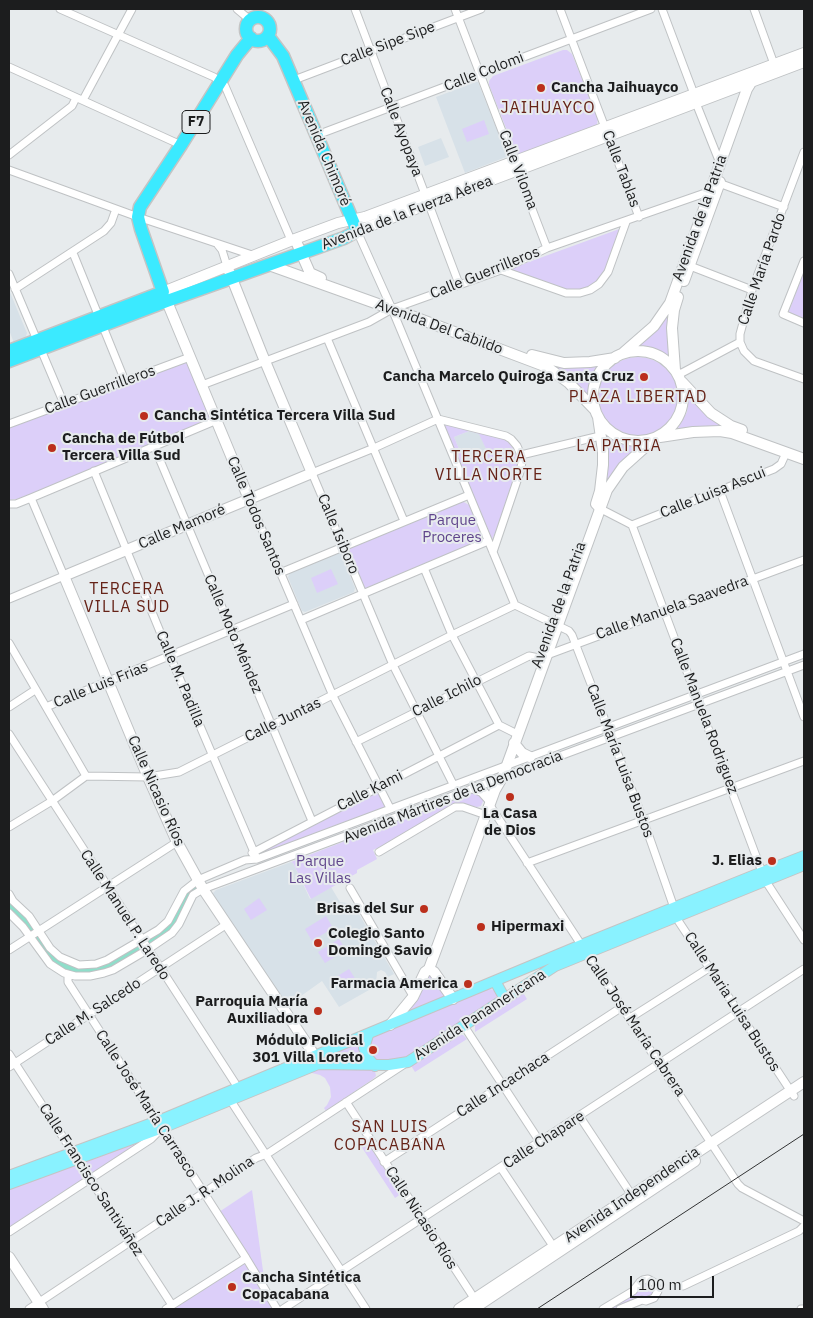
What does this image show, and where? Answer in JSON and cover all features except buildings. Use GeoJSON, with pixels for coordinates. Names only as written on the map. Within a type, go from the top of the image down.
{"type":"FeatureCollection","features":[{"type":"Feature","properties":{"kind":"highway"},"geometry":{"type":"LineString","coordinates":[[267,14],[270,26],[268,36],[260,40],[251,38],[247,29],[250,20],[267,14]]}},
{"type":"Feature","properties":{"kind":"highway","name":"Avenida Chimoré"},"geometry":{"type":"LineString","coordinates":[[268,36],[283,56],[294,80],[354,225]]}},
{"type":"Feature","properties":{"kind":"highway","name":"F7"},"geometry":{"type":"LineString","coordinates":[[138,217],[140,206],[181,145],[237,55],[251,38]]}},
{"type":"Feature","properties":{"kind":"highway","name":"Calle Todos Santos"},"geometry":{"type":"LineString","coordinates":[[138,217],[165,296]]}},
{"type":"Feature","properties":{"kind":"highway","name":"Avenida de la Fuerza Aérea"},"geometry":{"type":"LineString","coordinates":[[9,361],[39,345],[165,296],[232,279],[344,238],[354,225]]}},
{"type":"Feature","properties":{"kind":"highway","name":"Avenida de la Fuerza Aérea"},"geometry":{"type":"LineString","coordinates":[[9,351],[39,345]]}},
{"type":"Feature","properties":{"kind":"main road","name":"Avenida de la Fuerza Aérea"},"geometry":{"type":"LineString","coordinates":[[695,98],[734,89],[774,64],[804,52]]}},
{"type":"Feature","properties":{"kind":"main road","name":"Avenida de la Fuerza Aérea"},"geometry":{"type":"LineString","coordinates":[[165,296],[227,266],[293,239],[338,223],[354,225],[365,217],[427,199],[695,98],[804,62]]}},
{"type":"Feature","properties":{"kind":"main road","name":"Avenida de la Patria"},"geometry":{"type":"LineString","coordinates":[[716,182],[720,162],[744,96],[756,77]]}},
{"type":"Feature","properties":{"kind":"main road","name":"Avenida de la Patria"},"geometry":{"type":"LineString","coordinates":[[678,375],[672,339],[676,302],[690,266],[716,182],[756,77]]}},
{"type":"Feature","properties":{"kind":"main road"},"geometry":{"type":"LineString","coordinates":[[734,89],[741,90],[744,96]]}},
{"type":"Feature","properties":{"kind":"main road","name":"Avenida de la Patria"},"geometry":{"type":"LineString","coordinates":[[619,356],[651,330],[670,303],[712,194]]}},
{"type":"Feature","properties":{"kind":"main road","name":"Avenida Del Cabildo"},"geometry":{"type":"LineString","coordinates":[[293,239],[310,273],[547,367],[569,383],[597,413]]}},
{"type":"Feature","properties":{"kind":"main road","name":"Avenida Del Cabildo"},"geometry":{"type":"LineString","coordinates":[[269,265],[551,360],[577,364],[619,356]]}},
{"type":"Feature","properties":{"kind":"main road"},"geometry":{"type":"LineString","coordinates":[[227,266],[232,279]]}},
{"type":"Feature","properties":{"kind":"main road","name":"Calle Isiboro"},"geometry":{"type":"LineString","coordinates":[[232,279],[312,473]]}},
{"type":"Feature","properties":{"kind":"main road","name":"Calle Todos Santos"},"geometry":{"type":"LineString","coordinates":[[165,296],[249,498]]}},
{"type":"Feature","properties":{"kind":"main road"},"geometry":{"type":"LineString","coordinates":[[804,453],[720,420],[702,404],[665,360],[652,353],[638,351],[619,356],[604,367],[596,380],[593,395],[597,413],[610,432],[618,437],[636,442],[693,432],[720,431],[732,433],[804,459]]}},
{"type":"Feature","properties":{"kind":"main road"},"geometry":{"type":"LineString","coordinates":[[655,439],[672,426],[678,418],[684,400],[678,375]]}},
{"type":"Feature","properties":{"kind":"main road","name":"Avenida de la Patria"},"geometry":{"type":"LineString","coordinates":[[597,413],[603,465],[598,507]]}},
{"type":"Feature","properties":{"kind":"main road","name":"Avenida de la Patria"},"geometry":{"type":"LineString","coordinates":[[389,1026],[413,996],[425,972],[429,970],[598,507],[623,467],[655,439]]}},
{"type":"Feature","properties":{"kind":"main road","name":"Calle Mamoré"},"geometry":{"type":"LineString","coordinates":[[64,576],[312,473]]}},
{"type":"Feature","properties":{"kind":"main road","name":"Calle Nicasio Ríos"},"geometry":{"type":"LineString","coordinates":[[64,576],[177,842],[203,889],[316,1060]]}},
{"type":"Feature","properties":{"kind":"main road"},"geometry":{"type":"LineString","coordinates":[[514,736],[522,753],[530,757]]}},
{"type":"Feature","properties":{"kind":"main road"},"geometry":{"type":"LineString","coordinates":[[474,788],[482,791],[490,803]]}},
{"type":"Feature","properties":{"kind":"main road","name":"Avenida Panamericana"},"geometry":{"type":"LineString","coordinates":[[9,1184],[316,1060],[368,1034],[495,982],[583,949],[764,876],[804,856]]}},
{"type":"Feature","properties":{"kind":"main road","name":"Avenida Panamericana"},"geometry":{"type":"LineString","coordinates":[[764,876],[804,865]]}},
{"type":"Feature","properties":{"kind":"main road","name":"Avenida Panamericana"},"geometry":{"type":"LineString","coordinates":[[316,1060],[375,1066],[408,1062],[583,949]]}},
{"type":"Feature","properties":{"kind":"main road"},"geometry":{"type":"LineString","coordinates":[[429,970],[434,972],[454,999]]}},
{"type":"Feature","properties":{"kind":"main road"},"geometry":{"type":"LineString","coordinates":[[495,982],[505,999]]}},
{"type":"Feature","properties":{"kind":"main road"},"geometry":{"type":"LineString","coordinates":[[368,1034],[364,1048],[366,1057],[375,1066]]}},
{"type":"Feature","properties":{"kind":"main road","name":"Avenida Independencia"},"geometry":{"type":"LineString","coordinates":[[459,1309],[477,1306],[556,1250],[792,1093],[804,1082]]}},
{"type":"Feature","properties":{"kind":"main road","name":"Avenida Independencia"},"geometry":{"type":"LineString","coordinates":[[792,1093],[804,1089]]}},
{"type":"Feature","properties":{"kind":"main road","name":"Avenida Panamericana"},"geometry":{"type":"LineString","coordinates":[[9,1176],[76,1157]]}},
{"type":"Feature","properties":{"kind":"main road"},"geometry":{"type":"LineString","coordinates":[[9,1257],[36,1307]]}},
{"type":"Feature","properties":{"kind":"main road"},"geometry":{"type":"LineString","coordinates":[[9,1268],[36,1307]]}},
{"type":"Feature","properties":{"kind":"street"},"geometry":{"type":"LineString","coordinates":[[60,9],[214,77],[221,82],[228,90],[293,239]]}},
{"type":"Feature","properties":{"kind":"street"},"geometry":{"type":"LineString","coordinates":[[9,155],[79,99],[132,9]]}},
{"type":"Feature","properties":{"kind":"street"},"geometry":{"type":"LineString","coordinates":[[237,9],[250,20]]}},
{"type":"Feature","properties":{"kind":"street","name":"Calle Ayopaya"},"geometry":{"type":"LineString","coordinates":[[355,9],[459,284]]}},
{"type":"Feature","properties":{"kind":"street","name":"Calle Viloma"},"geometry":{"type":"LineString","coordinates":[[455,9],[547,248]]}},
{"type":"Feature","properties":{"kind":"street","name":"Calle Sipe Sipe"},"geometry":{"type":"LineString","coordinates":[[294,80],[481,9]]}},
{"type":"Feature","properties":{"kind":"street","name":"Calle Tablas"},"geometry":{"type":"LineString","coordinates":[[560,9],[639,217]]}},
{"type":"Feature","properties":{"kind":"street","name":"Calle Colomi"},"geometry":{"type":"LineString","coordinates":[[317,135],[651,9]]}},
{"type":"Feature","properties":{"kind":"street"},"geometry":{"type":"LineString","coordinates":[[662,9],[720,162]]}},
{"type":"Feature","properties":{"kind":"street"},"geometry":{"type":"LineString","coordinates":[[754,9],[774,64]]}},
{"type":"Feature","properties":{"kind":"street"},"geometry":{"type":"LineString","coordinates":[[9,67],[181,145]]}},
{"type":"Feature","properties":{"kind":"street","name":"Calle María Pardo"},"geometry":{"type":"LineString","coordinates":[[804,152],[752,290],[741,326],[740,342],[744,351],[754,361],[804,379]]}},
{"type":"Feature","properties":{"kind":"street"},"geometry":{"type":"LineString","coordinates":[[9,170],[138,217],[252,255]]}},
{"type":"Feature","properties":{"kind":"street"},"geometry":{"type":"LineString","coordinates":[[716,182],[784,207]]}},
{"type":"Feature","properties":{"kind":"street","name":"Calle Guerrilleros"},"geometry":{"type":"LineString","coordinates":[[202,385],[369,322],[393,306],[501,270],[547,248],[712,194]]}},
{"type":"Feature","properties":{"kind":"street"},"geometry":{"type":"LineString","coordinates":[[15,289],[73,253],[104,231],[111,223],[116,209]]}},
{"type":"Feature","properties":{"kind":"street"},"geometry":{"type":"LineString","coordinates":[[501,270],[566,293],[580,293],[590,290],[608,272],[626,222]]}},
{"type":"Feature","properties":{"kind":"street","name":"Avenida Chimoré"},"geometry":{"type":"LineString","coordinates":[[354,225],[393,306],[515,605]]}},
{"type":"Feature","properties":{"kind":"street"},"geometry":{"type":"LineString","coordinates":[[218,244],[227,266]]}},
{"type":"Feature","properties":{"kind":"street"},"geometry":{"type":"LineString","coordinates":[[73,253],[125,381]]}},
{"type":"Feature","properties":{"kind":"street"},"geometry":{"type":"LineString","coordinates":[[804,260],[783,314],[804,324]]}},
{"type":"Feature","properties":{"kind":"street"},"geometry":{"type":"LineString","coordinates":[[690,266],[752,290]]}},
{"type":"Feature","properties":{"kind":"street"},"geometry":{"type":"LineString","coordinates":[[9,274],[64,404]]}},
{"type":"Feature","properties":{"kind":"street"},"geometry":{"type":"LineString","coordinates":[[327,338],[404,521]]}},
{"type":"Feature","properties":{"kind":"street"},"geometry":{"type":"LineString","coordinates":[[678,375],[740,342]]}},
{"type":"Feature","properties":{"kind":"street","name":"Calle Guerrilleros"},"geometry":{"type":"LineString","coordinates":[[9,424],[190,357]]}},
{"type":"Feature","properties":{"kind":"street"},"geometry":{"type":"LineString","coordinates":[[438,419],[506,436],[517,446],[521,455],[520,472],[492,552]]}},
{"type":"Feature","properties":{"kind":"street","name":"Calle Mamoré"},"geometry":{"type":"LineString","coordinates":[[312,473],[438,419]]}},
{"type":"Feature","properties":{"kind":"street"},"geometry":{"type":"LineString","coordinates":[[9,504],[16,504],[31,498],[217,420]]}},
{"type":"Feature","properties":{"kind":"street"},"geometry":{"type":"LineString","coordinates":[[521,455],[600,436]]}},
{"type":"Feature","properties":{"kind":"street","name":"Calle Moto Méndez"},"geometry":{"type":"LineString","coordinates":[[154,446],[312,821]]}},
{"type":"Feature","properties":{"kind":"street","name":"Calle Luisa Ascui"},"geometry":{"type":"LineString","coordinates":[[632,525],[774,469],[781,464],[786,453]]}},
{"type":"Feature","properties":{"kind":"street","name":"Calle M. Padilla"},"geometry":{"type":"LineString","coordinates":[[94,471],[212,756],[257,859]]}},
{"type":"Feature","properties":{"kind":"street","name":"Calle Isiboro"},"geometry":{"type":"LineString","coordinates":[[312,473],[393,665],[453,784]]}},
{"type":"Feature","properties":{"kind":"street"},"geometry":{"type":"LineString","coordinates":[[720,491],[804,717]]}},
{"type":"Feature","properties":{"kind":"street"},"geometry":{"type":"LineString","coordinates":[[280,573],[469,495]]}},
{"type":"Feature","properties":{"kind":"street","name":"Calle Nicasio Ríos"},"geometry":{"type":"LineString","coordinates":[[31,498],[64,576]]}},
{"type":"Feature","properties":{"kind":"street","name":"Calle Todos Santos"},"geometry":{"type":"LineString","coordinates":[[249,498],[333,696],[390,808]]}},
{"type":"Feature","properties":{"kind":"street"},"geometry":{"type":"LineString","coordinates":[[598,507],[632,525]]}},
{"type":"Feature","properties":{"kind":"street","name":"Calle Manuela Rodriguez"},"geometry":{"type":"LineString","coordinates":[[632,525],[764,876],[804,940]]}},
{"type":"Feature","properties":{"kind":"street"},"geometry":{"type":"LineString","coordinates":[[301,620],[488,542]]}},
{"type":"Feature","properties":{"kind":"street","name":"Calle Manuela Saavedra"},"geometry":{"type":"LineString","coordinates":[[543,656],[804,560]]}},
{"type":"Feature","properties":{"kind":"street"},"geometry":{"type":"LineString","coordinates":[[424,568],[452,635],[499,726],[514,736]]}},
{"type":"Feature","properties":{"kind":"street","name":"Calle Mamoré"},"geometry":{"type":"LineString","coordinates":[[9,599],[64,576]]}},
{"type":"Feature","properties":{"kind":"street","name":"Calle Luis Frias"},"geometry":{"type":"LineString","coordinates":[[46,707],[294,604]]}},
{"type":"Feature","properties":{"kind":"street"},"geometry":{"type":"LineString","coordinates":[[515,605],[555,624]]}},
{"type":"Feature","properties":{"kind":"street","name":"Calle Juntas"},"geometry":{"type":"LineString","coordinates":[[86,776],[148,777],[178,772],[515,605]]}},
{"type":"Feature","properties":{"kind":"street","name":"Calle María Luisa Bustos"},"geometry":{"type":"LineString","coordinates":[[555,624],[569,631],[576,644],[676,911]]}},
{"type":"Feature","properties":{"kind":"street"},"geometry":{"type":"LineString","coordinates":[[9,643],[86,776],[52,801],[9,827]]}},
{"type":"Feature","properties":{"kind":"street","name":"Avenida Mártires de la Democracia"},"geometry":{"type":"LineString","coordinates":[[9,894],[13,901],[29,916],[55,953],[69,962],[90,966],[103,962],[142,941],[168,922],[184,891],[198,880],[245,860],[257,859],[804,654]]}},
{"type":"Feature","properties":{"kind":"street","name":"Calle Ichilo"},"geometry":{"type":"LineString","coordinates":[[356,742],[529,656],[543,656]]}},
{"type":"Feature","properties":{"kind":"street","name":"Avenida Mártires de la Democracia"},"geometry":{"type":"LineString","coordinates":[[9,913],[17,920],[50,964],[75,976],[90,976],[104,973],[113,970],[147,950],[172,933],[179,924],[194,895],[203,889],[474,788],[497,783],[804,665]]}},
{"type":"Feature","properties":{"kind":"street","name":"Calle Luis Frias"},"geometry":{"type":"LineString","coordinates":[[9,707],[35,690]]}},
{"type":"Feature","properties":{"kind":"street","name":"Calle Kami"},"geometry":{"type":"LineString","coordinates":[[245,860],[254,851],[499,726]]}},
{"type":"Feature","properties":{"kind":"street","name":"Calle Manuel P. Laredo"},"geometry":{"type":"LineString","coordinates":[[9,734],[147,950],[235,1083],[233,1094],[266,1154],[366,1309]]}},
{"type":"Feature","properties":{"kind":"street"},"geometry":{"type":"LineString","coordinates":[[528,863],[804,760]]}},
{"type":"Feature","properties":{"kind":"street","name":"Calle José María Cabrera"},"geometry":{"type":"LineString","coordinates":[[490,803],[583,949],[742,1188],[804,1221]]}},
{"type":"Feature","properties":{"kind":"street"},"geometry":{"type":"LineString","coordinates":[[379,852],[455,807],[463,807],[486,815]]}},
{"type":"Feature","properties":{"kind":"street"},"geometry":{"type":"LineString","coordinates":[[9,950],[177,842]]}},
{"type":"Feature","properties":{"kind":"street"},"geometry":{"type":"LineString","coordinates":[[350,888],[413,996]]}},
{"type":"Feature","properties":{"kind":"street","name":"Calle Maria Luisa Bustos"},"geometry":{"type":"LineString","coordinates":[[676,911],[679,922],[792,1093]]}},
{"type":"Feature","properties":{"kind":"street","name":"Calle M. Salcedo"},"geometry":{"type":"LineString","coordinates":[[12,1065],[227,924]]}},
{"type":"Feature","properties":{"kind":"street"},"geometry":{"type":"LineString","coordinates":[[630,1018],[709,968]]}},
{"type":"Feature","properties":{"kind":"street","name":"Calle Chapare"},"geometry":{"type":"LineString","coordinates":[[283,1309],[580,1117],[804,969]]}},
{"type":"Feature","properties":{"kind":"street","name":"Calle José María Carrasco"},"geometry":{"type":"LineString","coordinates":[[68,974],[68,982],[277,1309]]}},
{"type":"Feature","properties":{"kind":"street","name":"Calle Incachaca"},"geometry":{"type":"LineString","coordinates":[[384,1162],[622,1007]]}},
{"type":"Feature","properties":{"kind":"street"},"geometry":{"type":"LineString","coordinates":[[464,1026],[540,1142]]}},
{"type":"Feature","properties":{"kind":"street","name":"Calle Francisco Santiváñez"},"geometry":{"type":"LineString","coordinates":[[9,1054],[12,1065],[76,1157],[131,1242],[169,1307]]}},
{"type":"Feature","properties":{"kind":"street","name":"Calle J. R. Molina"},"geometry":{"type":"LineString","coordinates":[[36,1307],[256,1158],[266,1154],[408,1062]]}},
{"type":"Feature","properties":{"kind":"street"},"geometry":{"type":"LineString","coordinates":[[375,1066],[380,1070],[382,1078]]}},
{"type":"Feature","properties":{"kind":"street","name":"Calle Nicasio Ríos"},"geometry":{"type":"LineString","coordinates":[[346,1102],[477,1306]]}},
{"type":"Feature","properties":{"kind":"street"},"geometry":{"type":"LineString","coordinates":[[580,1117],[634,1199]]}},
{"type":"Feature","properties":{"kind":"street"},"geometry":{"type":"LineString","coordinates":[[9,1232],[151,1139],[160,1124]]}},
{"type":"Feature","properties":{"kind":"street"},"geometry":{"type":"LineString","coordinates":[[501,1168],[556,1250]]}},
{"type":"Feature","properties":{"kind":"street"},"geometry":{"type":"LineString","coordinates":[[683,1286],[799,1232],[804,1226]]}},
{"type":"Feature","properties":{"kind":"street"},"geometry":{"type":"LineString","coordinates":[[169,1307],[246,1258]]}},
{"type":"Feature","properties":{"kind":"street"},"geometry":{"type":"LineString","coordinates":[[603,1309],[633,1291],[644,1280],[648,1279],[655,1283],[658,1291],[654,1298],[646,1301],[642,1300],[620,1309]]}},
{"type":"Feature","properties":{"kind":"shaded area"},"geometry":{"type":"Polygon","coordinates":[[[478,82],[507,155],[465,173],[436,97],[478,82]]]}},
{"type":"Feature","properties":{"kind":"shaded area"},"geometry":{"type":"Polygon","coordinates":[[[441,138],[449,157],[425,166],[418,147],[441,138]]]}},
{"type":"Feature","properties":{"kind":"shaded area"},"geometry":{"type":"Polygon","coordinates":[[[9,290],[27,333],[25,339],[14,343],[9,330],[9,290]]]}},
{"type":"Feature","properties":{"kind":"shaded area"},"geometry":{"type":"Polygon","coordinates":[[[469,431],[480,434],[487,451],[464,461],[454,437],[469,431]]]}},
{"type":"Feature","properties":{"kind":"shaded area"},"geometry":{"type":"Polygon","coordinates":[[[340,552],[355,588],[354,592],[305,612],[302,611],[288,577],[290,573],[340,552]]]}},
{"type":"Feature","properties":{"kind":"shaded area"},"geometry":{"type":"Polygon","coordinates":[[[291,862],[310,899],[331,887],[340,902],[353,904],[394,974],[388,977],[381,970],[377,972],[376,984],[339,1007],[322,981],[287,1006],[214,897],[213,893],[216,890],[291,862]]]}},
{"type":"Feature","properties":{"kind":"green space"},"geometry":{"type":"Polygon","coordinates":[[[567,50],[572,54],[598,119],[596,127],[520,155],[515,151],[489,81],[493,76],[567,50]]]}},
{"type":"Feature","properties":{"kind":"green space"},"geometry":{"type":"Polygon","coordinates":[[[484,120],[489,134],[467,142],[462,129],[484,120]]]}},
{"type":"Feature","properties":{"kind":"green space"},"geometry":{"type":"Polygon","coordinates":[[[622,228],[606,271],[597,282],[586,289],[571,292],[507,270],[622,228]]]}},
{"type":"Feature","properties":{"kind":"green space"},"geometry":{"type":"Polygon","coordinates":[[[804,270],[804,321],[788,314],[804,270]]]}},
{"type":"Feature","properties":{"kind":"green space"},"geometry":{"type":"Polygon","coordinates":[[[673,303],[672,358],[655,349],[637,346],[673,303]]]}},
{"type":"Feature","properties":{"kind":"green space"},"geometry":{"type":"Polygon","coordinates":[[[638,357],[653,360],[666,369],[675,382],[678,397],[675,412],[666,425],[653,434],[638,437],[623,434],[610,425],[601,412],[598,397],[601,382],[610,369],[623,360],[638,357]]]}},
{"type":"Feature","properties":{"kind":"green space"},"geometry":{"type":"Polygon","coordinates":[[[184,362],[188,363],[211,419],[23,498],[9,500],[9,428],[184,362]]]}},
{"type":"Feature","properties":{"kind":"green space"},"geometry":{"type":"Polygon","coordinates":[[[543,362],[599,364],[590,381],[588,398],[543,362]]]}},
{"type":"Feature","properties":{"kind":"green space"},"geometry":{"type":"Polygon","coordinates":[[[689,394],[726,427],[677,430],[687,412],[689,394]]]}},
{"type":"Feature","properties":{"kind":"green space","name":"Parque Proceres"},"geometry":{"type":"Polygon","coordinates":[[[445,424],[507,440],[517,454],[519,461],[516,476],[498,528],[492,539],[444,426],[445,424]],[[469,431],[454,437],[464,461],[487,451],[479,434],[469,431]]]}},
{"type":"Feature","properties":{"kind":"green space"},"geometry":{"type":"Polygon","coordinates":[[[604,434],[620,444],[639,447],[604,491],[604,434]]]}},
{"type":"Feature","properties":{"kind":"green space","name":"Parque Proceres"},"geometry":{"type":"Polygon","coordinates":[[[462,501],[469,505],[482,536],[480,541],[364,589],[348,550],[349,548],[462,501]]]}},
{"type":"Feature","properties":{"kind":"green space"},"geometry":{"type":"Polygon","coordinates":[[[331,569],[338,584],[317,593],[311,578],[331,569]]]}},
{"type":"Feature","properties":{"kind":"green space","name":"Parque Las Villas"},"geometry":{"type":"Polygon","coordinates":[[[475,791],[484,799],[481,806],[453,804],[398,839],[373,850],[377,859],[357,870],[357,873],[311,899],[291,862],[475,791]]]}},
{"type":"Feature","properties":{"kind":"green space","name":"Parque Las Villas"},"geometry":{"type":"Polygon","coordinates":[[[376,793],[380,795],[385,807],[259,855],[257,851],[376,793]]]}},
{"type":"Feature","properties":{"kind":"green space"},"geometry":{"type":"Polygon","coordinates":[[[259,898],[267,910],[251,920],[244,909],[259,898]]]}},
{"type":"Feature","properties":{"kind":"green space"},"geometry":{"type":"Polygon","coordinates":[[[326,916],[333,928],[312,941],[305,929],[326,916]]]}},
{"type":"Feature","properties":{"kind":"green space"},"geometry":{"type":"Polygon","coordinates":[[[339,939],[346,950],[325,963],[318,952],[339,939]]]}},
{"type":"Feature","properties":{"kind":"green space"},"geometry":{"type":"Polygon","coordinates":[[[349,969],[356,980],[340,990],[333,979],[349,969]]]}},
{"type":"Feature","properties":{"kind":"green space"},"geometry":{"type":"Polygon","coordinates":[[[429,974],[445,991],[445,997],[409,1012],[408,1009],[429,974]]]}},
{"type":"Feature","properties":{"kind":"green space"},"geometry":{"type":"Polygon","coordinates":[[[489,989],[495,990],[498,995],[495,1001],[407,1057],[394,1061],[375,1060],[369,1053],[369,1044],[372,1038],[378,1034],[489,989]]]}},
{"type":"Feature","properties":{"kind":"green space"},"geometry":{"type":"Polygon","coordinates":[[[522,991],[527,999],[475,1032],[475,1024],[522,991]]]}},
{"type":"Feature","properties":{"kind":"green space"},"geometry":{"type":"Polygon","coordinates":[[[458,1035],[463,1035],[467,1039],[415,1072],[410,1064],[458,1035]]]}},
{"type":"Feature","properties":{"kind":"green space"},"geometry":{"type":"Polygon","coordinates":[[[358,1043],[361,1045],[364,1060],[327,1060],[327,1056],[358,1043]]]}},
{"type":"Feature","properties":{"kind":"green space"},"geometry":{"type":"Polygon","coordinates":[[[326,1068],[372,1069],[375,1071],[376,1076],[326,1111],[324,1108],[331,1097],[330,1087],[325,1078],[311,1071],[326,1068]]]}},
{"type":"Feature","properties":{"kind":"green space"},"geometry":{"type":"Polygon","coordinates":[[[146,1139],[92,1174],[86,1167],[87,1160],[146,1139]]]}},
{"type":"Feature","properties":{"kind":"green space"},"geometry":{"type":"Polygon","coordinates":[[[365,1139],[401,1194],[395,1198],[359,1143],[365,1139]]]}},
{"type":"Feature","properties":{"kind":"green space"},"geometry":{"type":"Polygon","coordinates":[[[72,1165],[77,1167],[82,1174],[83,1178],[80,1182],[9,1229],[9,1188],[72,1165]]]}},
{"type":"Feature","properties":{"kind":"green space"},"geometry":{"type":"Polygon","coordinates":[[[252,1190],[264,1278],[262,1279],[219,1212],[252,1190]]]}},
{"type":"Feature","properties":{"kind":"green space","name":"Cancha Sintética Copacabana"},"geometry":{"type":"Polygon","coordinates":[[[244,1263],[274,1309],[169,1309],[244,1263]]]}},
{"type":"Feature","properties":{"kind":"green space"},"geometry":{"type":"Polygon","coordinates":[[[644,1282],[651,1282],[656,1290],[651,1298],[633,1300],[612,1309],[607,1309],[644,1282]]]}},
{"type":"Feature","properties":{"kind":"waterway"},"geometry":{"type":"LineString","coordinates":[[150,942],[173,924],[188,894],[196,888]]}},
{"type":"Feature","properties":{"kind":"waterway"},"geometry":{"type":"LineString","coordinates":[[9,906],[17,911],[31,929]]}},
{"type":"Feature","properties":{"kind":"waterway"},"geometry":{"type":"LineString","coordinates":[[38,939],[49,955],[59,964],[76,970],[91,970],[106,966],[139,948]]}},
{"type":"Feature","properties":{"kind":"tram line"},"geometry":{"type":"LineString","coordinates":[[537,1309],[804,1134]]}},
{"type":"Feature","properties":{"kind":"place","name":"Cancha Jaihuayco"},"geometry":{"type":"Point","coordinates":[541,88]}},
{"type":"Feature","properties":{"kind":"place","name":"Cancha Marcelo Quiroga Santa Cruz"},"geometry":{"type":"Point","coordinates":[644,377]}},
{"type":"Feature","properties":{"kind":"place","name":"Cancha Sintética Tercera Villa Sud"},"geometry":{"type":"Point","coordinates":[144,416]}},
{"type":"Feature","properties":{"kind":"place","name":"Cancha de Fútbol Tercera Villa Sud"},"geometry":{"type":"Point","coordinates":[52,448]}},
{"type":"Feature","properties":{"kind":"place","name":"La Casa de Dios"},"geometry":{"type":"Point","coordinates":[510,797]}},
{"type":"Feature","properties":{"kind":"place","name":"J. Elias"},"geometry":{"type":"Point","coordinates":[772,861]}},
{"type":"Feature","properties":{"kind":"place","name":"Brisas del Sur"},"geometry":{"type":"Point","coordinates":[424,909]}},
{"type":"Feature","properties":{"kind":"place","name":"Hipermaxi"},"geometry":{"type":"Point","coordinates":[481,927]}},
{"type":"Feature","properties":{"kind":"place","name":"Colegio Santo Domingo Savio"},"geometry":{"type":"Point","coordinates":[318,943]}},
{"type":"Feature","properties":{"kind":"place","name":"Farmacia America"},"geometry":{"type":"Point","coordinates":[468,984]}},
{"type":"Feature","properties":{"kind":"place","name":"Parroquia María Auxiliadora"},"geometry":{"type":"Point","coordinates":[318,1011]}},
{"type":"Feature","properties":{"kind":"place","name":"Módulo Policial 301 Villa Loreto"},"geometry":{"type":"Point","coordinates":[373,1050]}},
{"type":"Feature","properties":{"kind":"place","name":"Cancha Sintética Copacabana"},"geometry":{"type":"Point","coordinates":[232,1287]}},
{"type":"Feature","properties":{"kind":"district","name":"JAIHUAYCO"},"geometry":{"type":"Point","coordinates":[548,108]}},
{"type":"Feature","properties":{"kind":"district","name":"PLAZA LIBERTAD"},"geometry":{"type":"Point","coordinates":[638,397]}},
{"type":"Feature","properties":{"kind":"district","name":"LA PATRIA"},"geometry":{"type":"Point","coordinates":[619,446]}},
{"type":"Feature","properties":{"kind":"district","name":"TERCERA VILLA NORTE"},"geometry":{"type":"Point","coordinates":[489,466]}},
{"type":"Feature","properties":{"kind":"district","name":"TERCERA VILLA SUD"},"geometry":{"type":"Point","coordinates":[127,598]}},
{"type":"Feature","properties":{"kind":"district","name":"SAN LUIS COPACABANA"},"geometry":{"type":"Point","coordinates":[390,1136]}}]}
